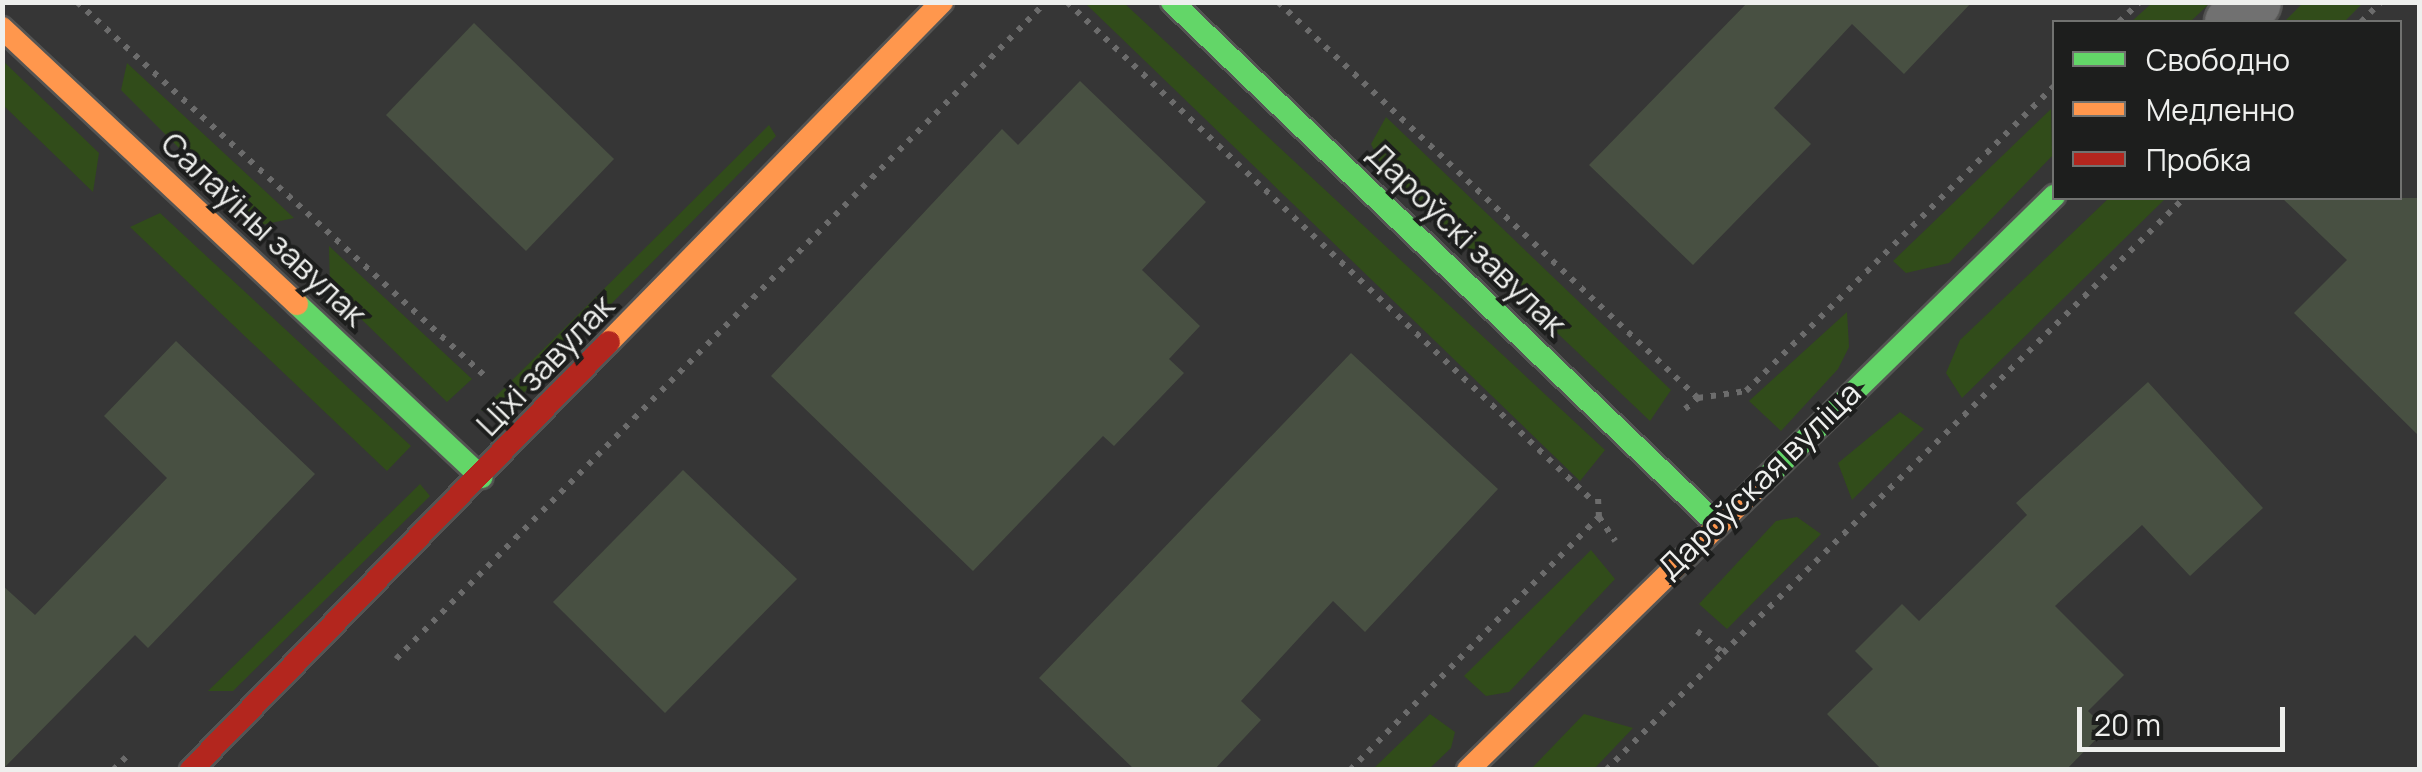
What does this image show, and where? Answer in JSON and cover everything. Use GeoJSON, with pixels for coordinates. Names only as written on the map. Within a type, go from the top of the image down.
{"type":"FeatureCollection","features":[{"type":"Feature","properties":{"kind":"street","name":"Ціхі завулак"},"geometry":{"type":"LineString","coordinates":[[191,770],[481,478],[942,2]]}},
{"type":"Feature","properties":{"kind":"street","name":"Дароўскі завулак"},"geometry":{"type":"LineString","coordinates":[[1172,2],[1717,524]]}},
{"type":"Feature","properties":{"kind":"street"},"geometry":{"type":"LineString","coordinates":[[2234,20],[2253,2]]}},
{"type":"Feature","properties":{"kind":"street","name":"Салаўіны завулак"},"geometry":{"type":"LineString","coordinates":[[2,28],[481,478]]}},
{"type":"Feature","properties":{"kind":"street","name":"Дароўская вуліца"},"geometry":{"type":"LineString","coordinates":[[1468,770],[1645,588],[1717,524],[2052,198]]}},
{"type":"Feature","properties":{"kind":"path"},"geometry":{"type":"LineString","coordinates":[[76,2],[494,385]]}},
{"type":"Feature","properties":{"kind":"path"},"geometry":{"type":"LineString","coordinates":[[381,674],[1046,2]]}},
{"type":"Feature","properties":{"kind":"path"},"geometry":{"type":"LineString","coordinates":[[1067,2],[1593,501]]}},
{"type":"Feature","properties":{"kind":"path"},"geometry":{"type":"LineString","coordinates":[[1278,2],[1698,398]]}},
{"type":"Feature","properties":{"kind":"path"},"geometry":{"type":"LineString","coordinates":[[2121,20],[2140,2]]}},
{"type":"Feature","properties":{"kind":"path"},"geometry":{"type":"LineString","coordinates":[[2363,20],[2381,2]]}},
{"type":"Feature","properties":{"kind":"path"},"geometry":{"type":"LineString","coordinates":[[1606,770],[2182,200]]}},
{"type":"Feature","properties":{"kind":"path"},"geometry":{"type":"LineString","coordinates":[[1599,517],[1645,588],[1723,653]]}},
{"type":"Feature","properties":{"kind":"green space"},"geometry":{"type":"Polygon","coordinates":[[[2152,2],[2210,3],[2192,20],[2133,20],[2152,2]]]}},
{"type":"Feature","properties":{"kind":"green space"},"geometry":{"type":"Polygon","coordinates":[[[2303,2],[2363,3],[2346,20],[2286,20],[2303,2]]]}},
{"type":"Feature","properties":{"kind":"green space"},"geometry":{"type":"Polygon","coordinates":[[[1124,3],[1605,450],[1580,481],[1086,4],[1124,3]]]}},
{"type":"Feature","properties":{"kind":"green space"},"geometry":{"type":"Polygon","coordinates":[[[2,60],[99,153],[93,192],[3,105],[2,60]]]}},
{"type":"Feature","properties":{"kind":"green space"},"geometry":{"type":"Polygon","coordinates":[[[127,63],[294,218],[257,226],[121,90],[127,63]]]}},
{"type":"Feature","properties":{"kind":"green space"},"geometry":{"type":"Polygon","coordinates":[[[2051,109],[2052,156],[1949,263],[1906,273],[1893,261],[2051,109]]]}},
{"type":"Feature","properties":{"kind":"green space"},"geometry":{"type":"Polygon","coordinates":[[[1386,117],[1671,390],[1650,421],[1382,167],[1371,144],[1386,117]]]}},
{"type":"Feature","properties":{"kind":"green space"},"geometry":{"type":"Polygon","coordinates":[[[769,125],[776,136],[513,404],[481,411],[769,125]]]}},
{"type":"Feature","properties":{"kind":"green space"},"geometry":{"type":"Polygon","coordinates":[[[2107,200],[2164,200],[1962,398],[1946,373],[1960,340],[2107,200]]]}},
{"type":"Feature","properties":{"kind":"green space"},"geometry":{"type":"Polygon","coordinates":[[[160,213],[411,446],[387,471],[130,227],[160,213]]]}},
{"type":"Feature","properties":{"kind":"green space"},"geometry":{"type":"Polygon","coordinates":[[[329,246],[472,379],[447,402],[330,289],[329,246]]]}},
{"type":"Feature","properties":{"kind":"green space"},"geometry":{"type":"Polygon","coordinates":[[[1847,312],[1849,347],[1838,369],[1781,431],[1749,401],[1847,312]]]}},
{"type":"Feature","properties":{"kind":"green space"},"geometry":{"type":"Polygon","coordinates":[[[1900,412],[1924,429],[1852,500],[1838,463],[1900,412]]]}},
{"type":"Feature","properties":{"kind":"green space"},"geometry":{"type":"Polygon","coordinates":[[[420,484],[430,496],[233,691],[208,691],[420,484]]]}},
{"type":"Feature","properties":{"kind":"green space"},"geometry":{"type":"Polygon","coordinates":[[[1797,517],[1821,534],[1727,629],[1699,604],[1776,521],[1797,517]]]}},
{"type":"Feature","properties":{"kind":"green space"},"geometry":{"type":"Polygon","coordinates":[[[1591,550],[1615,579],[1509,692],[1486,696],[1464,676],[1591,550]]]}},
{"type":"Feature","properties":{"kind":"green space"},"geometry":{"type":"Polygon","coordinates":[[[1430,714],[1455,732],[1451,748],[1429,769],[1372,770],[1430,714]]]}},
{"type":"Feature","properties":{"kind":"green space"},"geometry":{"type":"Polygon","coordinates":[[[1584,714],[1633,728],[1594,769],[1531,769],[1584,714]]]}},
{"type":"Feature","properties":{"kind":"building"},"geometry":{"type":"Polygon","coordinates":[[[1748,2],[1972,2],[1904,74],[1852,24],[1774,108],[1811,144],[1693,265],[1589,165],[1748,2]]]}},
{"type":"Feature","properties":{"kind":"building"},"geometry":{"type":"Polygon","coordinates":[[[474,23],[614,159],[526,251],[386,115],[474,23]]]}},
{"type":"Feature","properties":{"kind":"building"},"geometry":{"type":"Polygon","coordinates":[[[1080,81],[1206,202],[1142,270],[1200,326],[1169,359],[1184,373],[1114,446],[1103,436],[973,571],[771,376],[1002,129],[1018,145],[1080,81]]]}},
{"type":"Feature","properties":{"kind":"building"},"geometry":{"type":"Polygon","coordinates":[[[2420,198],[2420,437],[2294,313],[2347,260],[2284,200],[2420,198]]]}},
{"type":"Feature","properties":{"kind":"building"},"geometry":{"type":"Polygon","coordinates":[[[176,341],[315,474],[148,648],[135,635],[2,770],[2,585],[35,615],[167,478],[104,416],[176,341]]]}},
{"type":"Feature","properties":{"kind":"building"},"geometry":{"type":"Polygon","coordinates":[[[1351,353],[1498,489],[1365,632],[1333,601],[1241,701],[1261,720],[1214,770],[1135,770],[1039,678],[1351,353]]]}},
{"type":"Feature","properties":{"kind":"building"},"geometry":{"type":"Polygon","coordinates":[[[2148,382],[2263,508],[2190,576],[2142,525],[2055,606],[2124,675],[2088,711],[2106,729],[2066,770],[1882,770],[1827,714],[1873,669],[1855,651],[1902,604],[1919,621],[2027,515],[2016,503],[2148,382]]]}},
{"type":"Feature","properties":{"kind":"building"},"geometry":{"type":"Polygon","coordinates":[[[683,470],[797,579],[665,713],[553,602],[683,470]]]}},
{"type":"Feature","properties":{"kind":"traffic: fast"},"geometry":{"type":"LineString","coordinates":[[1172,2],[1717,524]]}},
{"type":"Feature","properties":{"kind":"traffic: fast"},"geometry":{"type":"LineString","coordinates":[[1762,482],[2052,198]]}},
{"type":"Feature","properties":{"kind":"traffic: fast"},"geometry":{"type":"LineString","coordinates":[[297,304],[481,477]]}},
{"type":"Feature","properties":{"kind":"traffic: slow"},"geometry":{"type":"LineString","coordinates":[[609,342],[942,2]]}},
{"type":"Feature","properties":{"kind":"traffic: slow"},"geometry":{"type":"LineString","coordinates":[[2,28],[297,304]]}},
{"type":"Feature","properties":{"kind":"traffic: slow"},"geometry":{"type":"LineString","coordinates":[[1468,770],[1762,482]]}},
{"type":"Feature","properties":{"kind":"traffic: jam"},"geometry":{"type":"LineString","coordinates":[[191,770],[609,342]]}}]}
